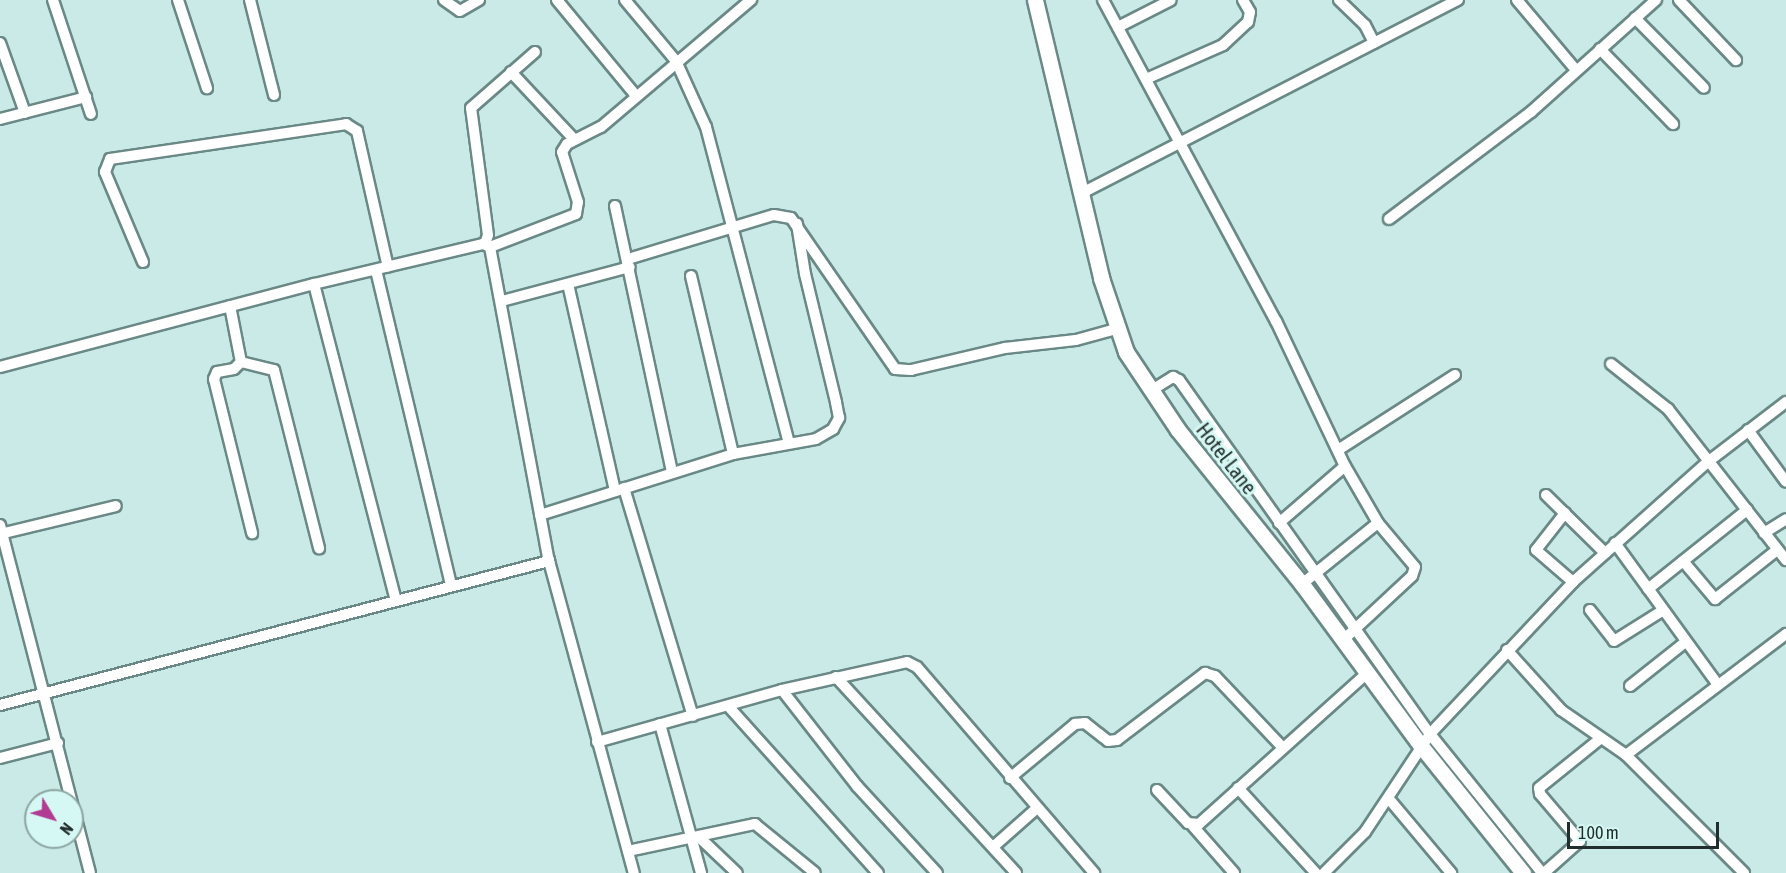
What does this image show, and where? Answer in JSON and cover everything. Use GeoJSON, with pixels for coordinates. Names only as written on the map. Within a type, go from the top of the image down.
{"type":"FeatureCollection","features":[{"type":"Feature","properties":{"kind":"street"},"geometry":{"type":"LineString","coordinates":[[53,0],[92,114]]}},
{"type":"Feature","properties":{"kind":"street"},"geometry":{"type":"LineString","coordinates":[[178,0],[207,88]]}},
{"type":"Feature","properties":{"kind":"street"},"geometry":{"type":"LineString","coordinates":[[250,0],[274,95]]}},
{"type":"Feature","properties":{"kind":"street"},"geometry":{"type":"LineString","coordinates":[[444,0],[460,11],[479,0]]}},
{"type":"Feature","properties":{"kind":"street"},"geometry":{"type":"LineString","coordinates":[[557,0],[636,96]]}},
{"type":"Feature","properties":{"kind":"street"},"geometry":{"type":"LineString","coordinates":[[625,0],[676,61],[716,152],[789,443]]}},
{"type":"Feature","properties":{"kind":"street"},"geometry":{"type":"LineString","coordinates":[[0,367],[314,284],[488,246],[576,214],[578,202],[562,152],[574,139],[594,132],[751,0]]}},
{"type":"Feature","properties":{"kind":"street","name":"Hotel Lane"},"geometry":{"type":"LineString","coordinates":[[1035,0],[1087,191],[1116,329],[1159,385],[1217,481],[1308,578],[1349,634],[1367,673],[1425,740],[1523,873]]}},
{"type":"Feature","properties":{"kind":"street"},"geometry":{"type":"LineString","coordinates":[[1103,0],[1276,321],[1345,466],[1378,523],[1416,570],[1349,634],[1425,740],[1543,873],[1580,841],[1540,794],[1539,788],[1600,739]]}},
{"type":"Feature","properties":{"kind":"street"},"geometry":{"type":"LineString","coordinates":[[1118,27],[1171,0]]}},
{"type":"Feature","properties":{"kind":"street"},"geometry":{"type":"LineString","coordinates":[[1146,79],[1202,55],[1237,34],[1250,17],[1244,0]]}},
{"type":"Feature","properties":{"kind":"street"},"geometry":{"type":"LineString","coordinates":[[1338,0],[1365,25],[1374,43]]}},
{"type":"Feature","properties":{"kind":"street"},"geometry":{"type":"LineString","coordinates":[[1087,191],[1458,0]]}},
{"type":"Feature","properties":{"kind":"street"},"geometry":{"type":"LineString","coordinates":[[1517,0],[1576,70]]}},
{"type":"Feature","properties":{"kind":"street"},"geometry":{"type":"LineString","coordinates":[[1389,219],[1495,141],[1656,0]]}},
{"type":"Feature","properties":{"kind":"street"},"geometry":{"type":"LineString","coordinates":[[1679,0],[1736,60]]}},
{"type":"Feature","properties":{"kind":"street"},"geometry":{"type":"LineString","coordinates":[[1635,18],[1704,88]]}},
{"type":"Feature","properties":{"kind":"street"},"geometry":{"type":"LineString","coordinates":[[0,43],[25,113]]}},
{"type":"Feature","properties":{"kind":"street"},"geometry":{"type":"LineString","coordinates":[[1600,49],[1673,124]]}},
{"type":"Feature","properties":{"kind":"street"},"geometry":{"type":"LineString","coordinates":[[535,52],[471,108],[488,246],[502,301],[549,561],[633,873]]}},
{"type":"Feature","properties":{"kind":"street"},"geometry":{"type":"LineString","coordinates":[[511,72],[574,139]]}},
{"type":"Feature","properties":{"kind":"street"},"geometry":{"type":"LineString","coordinates":[[0,119],[86,97]]}},
{"type":"Feature","properties":{"kind":"street"},"geometry":{"type":"LineString","coordinates":[[143,262],[105,172],[110,159],[346,124],[357,131],[388,267]]}},
{"type":"Feature","properties":{"kind":"street"},"geometry":{"type":"LineString","coordinates":[[615,206],[672,472]]}},
{"type":"Feature","properties":{"kind":"street"},"geometry":{"type":"LineString","coordinates":[[502,301],[568,284],[734,226],[774,215],[791,218],[797,224],[895,369],[911,370],[1005,348],[1076,340],[1116,329]]}},
{"type":"Feature","properties":{"kind":"street"},"geometry":{"type":"LineString","coordinates":[[540,516],[733,454],[827,434],[839,418],[797,224]]}},
{"type":"Feature","properties":{"kind":"street"},"geometry":{"type":"LineString","coordinates":[[376,270],[451,586]]}},
{"type":"Feature","properties":{"kind":"street"},"geometry":{"type":"LineString","coordinates":[[691,276],[733,454]]}},
{"type":"Feature","properties":{"kind":"street"},"geometry":{"type":"LineString","coordinates":[[314,284],[396,601]]}},
{"type":"Feature","properties":{"kind":"street"},"geometry":{"type":"LineString","coordinates":[[568,284],[620,490],[693,716]]}},
{"type":"Feature","properties":{"kind":"street"},"geometry":{"type":"LineString","coordinates":[[230,306],[242,362]]}},
{"type":"Feature","properties":{"kind":"street"},"geometry":{"type":"LineString","coordinates":[[242,362],[234,369],[217,372],[214,379],[252,533]]}},
{"type":"Feature","properties":{"kind":"street"},"geometry":{"type":"LineString","coordinates":[[242,362],[274,370],[319,548]]}},
{"type":"Feature","properties":{"kind":"street"},"geometry":{"type":"LineString","coordinates":[[1611,364],[1668,409],[1786,560]]}},
{"type":"Feature","properties":{"kind":"street"},"geometry":{"type":"LineString","coordinates":[[1338,450],[1455,375]]}},
{"type":"Feature","properties":{"kind":"street"},"geometry":{"type":"LineString","coordinates":[[1159,385],[1179,380],[1279,523],[1308,578],[1378,523]]}},
{"type":"Feature","properties":{"kind":"street"},"geometry":{"type":"LineString","coordinates":[[1324,873],[1365,832],[1389,799],[1425,740],[1573,582],[1709,462],[1786,402]]}},
{"type":"Feature","properties":{"kind":"street"},"geometry":{"type":"LineString","coordinates":[[1748,430],[1786,482]]}},
{"type":"Feature","properties":{"kind":"street"},"geometry":{"type":"LineString","coordinates":[[1279,523],[1345,466]]}},
{"type":"Feature","properties":{"kind":"street"},"geometry":{"type":"LineString","coordinates":[[1546,495],[1605,553]]}},
{"type":"Feature","properties":{"kind":"street"},"geometry":{"type":"LineString","coordinates":[[90,873],[46,693],[1,531],[116,506]]}},
{"type":"Feature","properties":{"kind":"street"},"geometry":{"type":"LineString","coordinates":[[1648,589],[1747,510]]}},
{"type":"Feature","properties":{"kind":"street"},"geometry":{"type":"LineString","coordinates":[[1564,513],[1536,550],[1573,582]]}},
{"type":"Feature","properties":{"kind":"street"},"geometry":{"type":"LineString","coordinates":[[1764,533],[1786,519]]}},
{"type":"Feature","properties":{"kind":"street"},"geometry":{"type":"LineString","coordinates":[[1615,543],[1684,643],[1718,686]]}},
{"type":"Feature","properties":{"kind":"street"},"geometry":{"type":"LineString","coordinates":[[1683,561],[1715,599],[1777,550]]}},
{"type":"Feature","properties":{"kind":"street"},"geometry":{"type":"LineString","coordinates":[[0,705],[549,561]]}},
{"type":"Feature","properties":{"kind":"street"},"geometry":{"type":"LineString","coordinates":[[1590,610],[1614,641],[1662,611]]}},
{"type":"Feature","properties":{"kind":"street"},"geometry":{"type":"LineString","coordinates":[[1626,755],[1786,634]]}},
{"type":"Feature","properties":{"kind":"street"},"geometry":{"type":"LineString","coordinates":[[1630,686],[1684,643]]}},
{"type":"Feature","properties":{"kind":"street"},"geometry":{"type":"LineString","coordinates":[[1507,650],[1561,710],[1626,755],[1738,871]]}},
{"type":"Feature","properties":{"kind":"street"},"geometry":{"type":"LineString","coordinates":[[597,742],[729,707],[782,690],[836,677],[912,664],[1094,873]]}},
{"type":"Feature","properties":{"kind":"street"},"geometry":{"type":"LineString","coordinates":[[1010,778],[1075,724],[1085,723],[1108,741],[1117,740],[1205,673],[1215,676],[1283,748]]}},
{"type":"Feature","properties":{"kind":"street"},"geometry":{"type":"LineString","coordinates":[[1192,825],[1199,824],[1367,673]]}},
{"type":"Feature","properties":{"kind":"street"},"geometry":{"type":"LineString","coordinates":[[836,677],[1013,872]]}},
{"type":"Feature","properties":{"kind":"street"},"geometry":{"type":"LineString","coordinates":[[782,690],[857,786],[937,873]]}},
{"type":"Feature","properties":{"kind":"street"},"geometry":{"type":"LineString","coordinates":[[729,707],[878,873]]}},
{"type":"Feature","properties":{"kind":"street"},"geometry":{"type":"LineString","coordinates":[[660,724],[694,838],[701,873]]}},
{"type":"Feature","properties":{"kind":"street"},"geometry":{"type":"LineString","coordinates":[[0,758],[58,743]]}},
{"type":"Feature","properties":{"kind":"street"},"geometry":{"type":"LineString","coordinates":[[1238,788],[1316,873]]}},
{"type":"Feature","properties":{"kind":"street"},"geometry":{"type":"LineString","coordinates":[[1157,790],[1192,825],[1234,873]]}},
{"type":"Feature","properties":{"kind":"street"},"geometry":{"type":"LineString","coordinates":[[1389,799],[1451,873]]}},
{"type":"Feature","properties":{"kind":"street"},"geometry":{"type":"LineString","coordinates":[[993,848],[1036,809]]}},
{"type":"Feature","properties":{"kind":"street"},"geometry":{"type":"LineString","coordinates":[[628,851],[755,824],[814,873]]}},
{"type":"Feature","properties":{"kind":"street"},"geometry":{"type":"LineString","coordinates":[[694,838],[737,873]]}}]}
